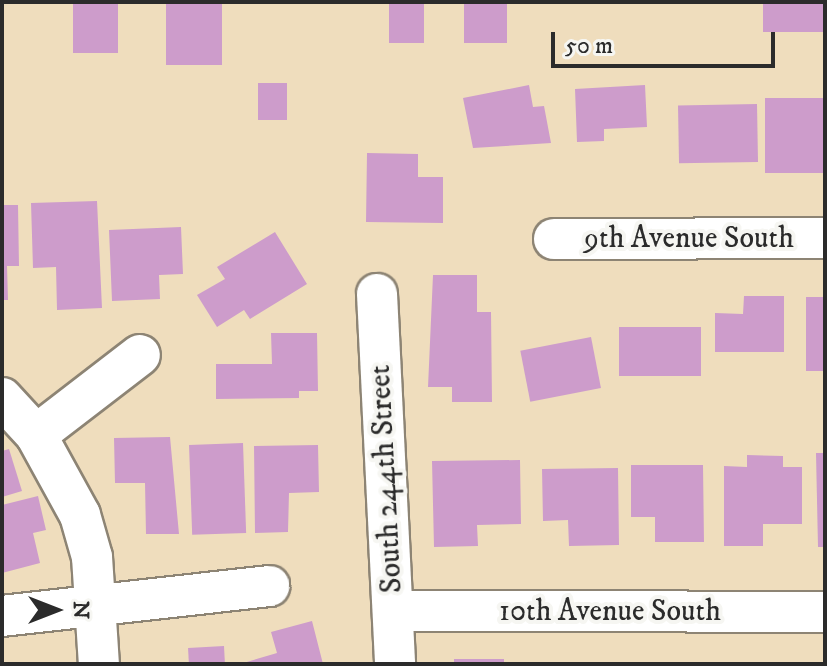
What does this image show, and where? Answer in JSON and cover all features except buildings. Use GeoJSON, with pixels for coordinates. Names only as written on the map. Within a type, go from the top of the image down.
{"type":"FeatureCollection","features":[{"type":"Feature","properties":{"kind":"street","name":"9th Avenue South"},"geometry":{"type":"LineString","coordinates":[[554,239],[825,238]]}},
{"type":"Feature","properties":{"kind":"street","name":"South 244th Street"},"geometry":{"type":"LineString","coordinates":[[377,294],[395,611],[395,664]]}},
{"type":"Feature","properties":{"kind":"street"},"geometry":{"type":"LineString","coordinates":[[36,435],[140,355]]}},
{"type":"Feature","properties":{"kind":"street"},"geometry":{"type":"LineString","coordinates":[[2,398],[36,435],[80,515],[96,602],[99,664]]}},
{"type":"Feature","properties":{"kind":"street"},"geometry":{"type":"LineString","coordinates":[[2,616],[96,602],[269,586]]}},
{"type":"Feature","properties":{"kind":"street","name":"10th Avenue South"},"geometry":{"type":"LineString","coordinates":[[395,611],[825,612]]}}]}
